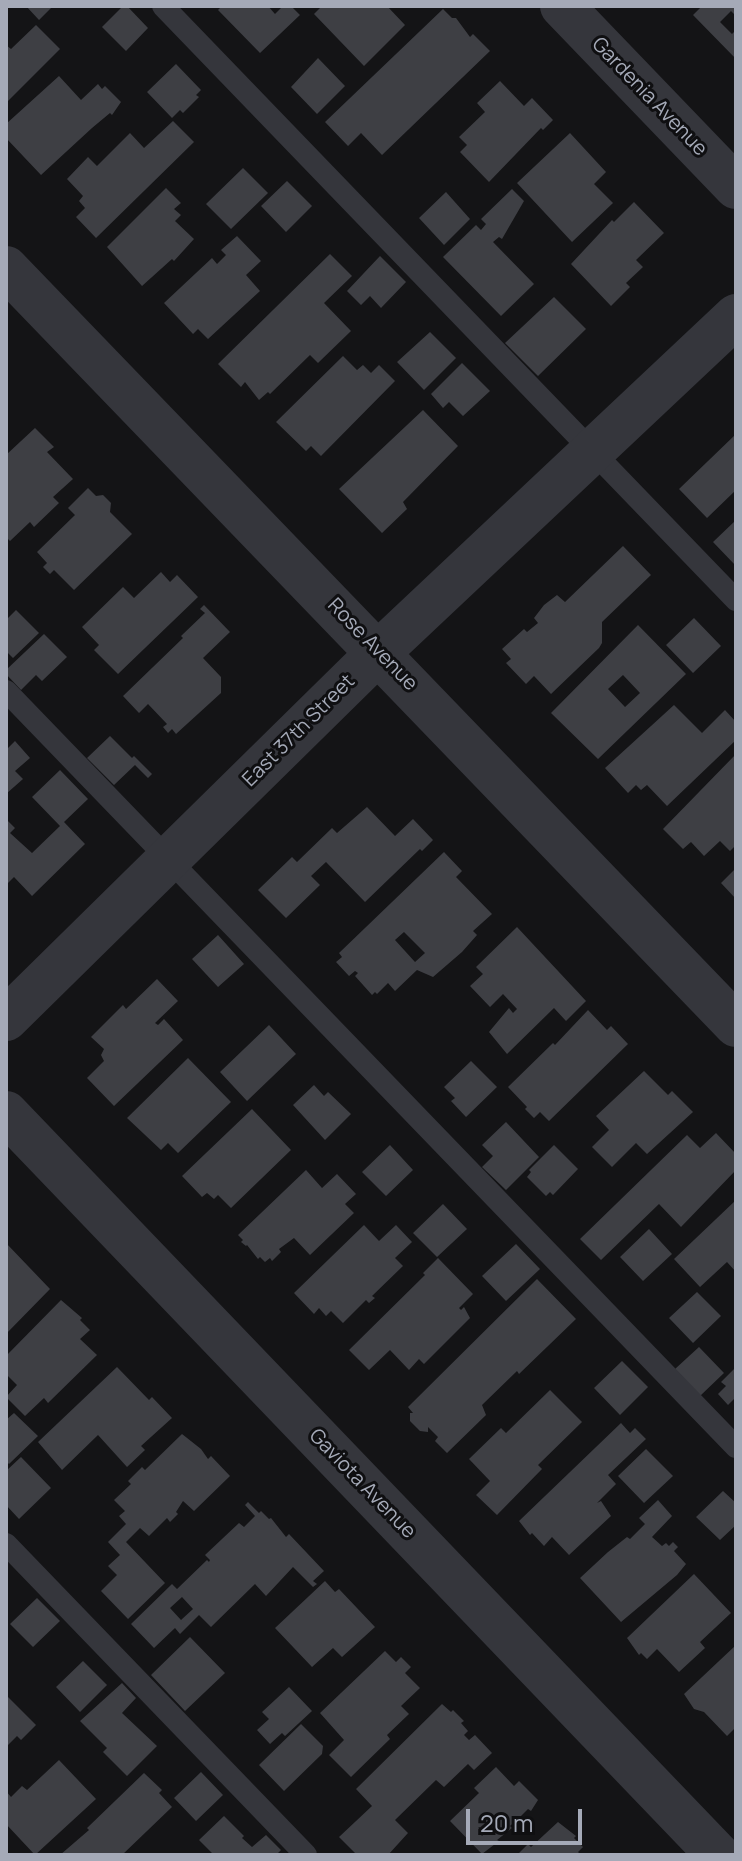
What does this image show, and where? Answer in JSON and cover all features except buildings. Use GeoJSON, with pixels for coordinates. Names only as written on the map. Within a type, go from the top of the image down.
{"type":"FeatureCollection","features":[{"type":"Feature","properties":{"kind":"street","name":"Gardenia Avenue"},"geometry":{"type":"LineString","coordinates":[[562,6],[736,187]]}},
{"type":"Feature","properties":{"kind":"street","name":"Rose Avenue"},"geometry":{"type":"LineString","coordinates":[[6,268],[736,1025]]}},
{"type":"Feature","properties":{"kind":"street","name":"East 37th Street"},"geometry":{"type":"LineString","coordinates":[[6,1019],[379,652],[736,316]]}},
{"type":"Feature","properties":{"kind":"street","name":"Gaviota Avenue"},"geometry":{"type":"LineString","coordinates":[[6,1113],[718,1855]]}},
{"type":"Feature","properties":{"kind":"lane"},"geometry":{"type":"LineString","coordinates":[[163,6],[736,600]]}},
{"type":"Feature","properties":{"kind":"lane"},"geometry":{"type":"LineString","coordinates":[[6,691],[736,1447]]}},
{"type":"Feature","properties":{"kind":"lane"},"geometry":{"type":"LineString","coordinates":[[6,1544],[306,1855]]}}]}
